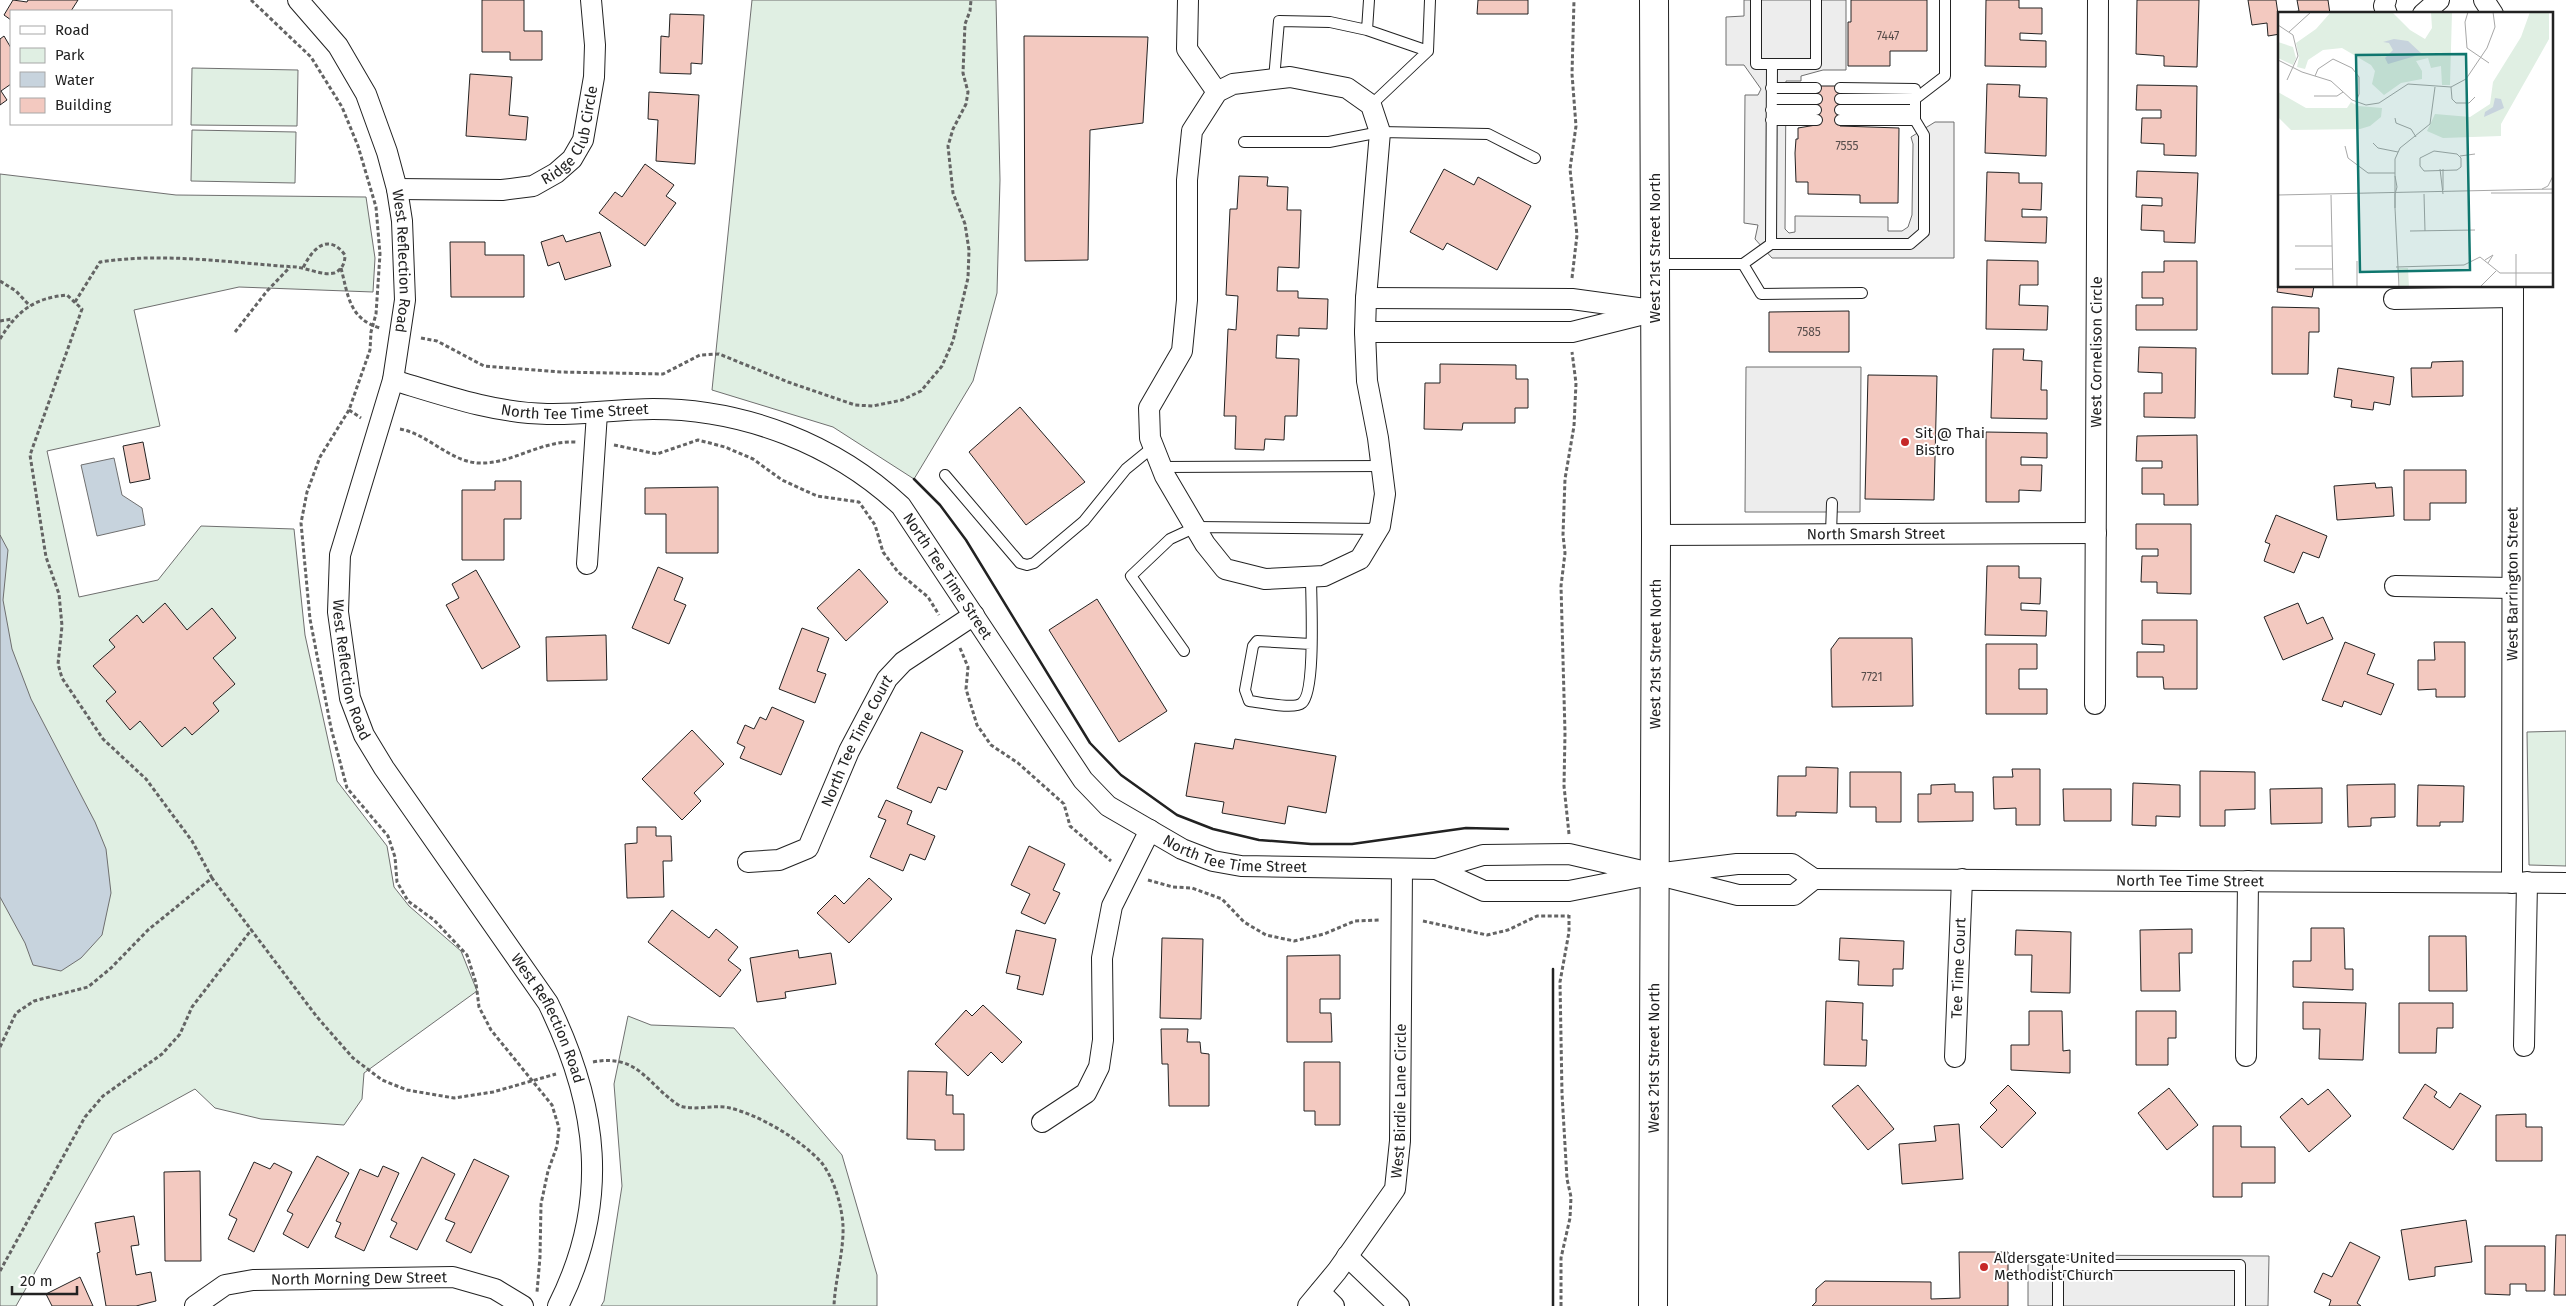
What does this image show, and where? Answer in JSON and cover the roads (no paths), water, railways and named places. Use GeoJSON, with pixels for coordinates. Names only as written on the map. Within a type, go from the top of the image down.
{"type":"FeatureCollection","features":[{"type":"Feature","properties":{"kind":"main road","name":"West 21st Street North"},"geometry":{"type":"LineString","coordinates":[[1653,1306],[1656,535],[1654,0]]}},
{"type":"Feature","properties":{"kind":"street","name":"West Reflection Road"},"geometry":{"type":"LineString","coordinates":[[298,0],[338,46],[366,94],[397,189],[404,242],[405,300],[393,380],[340,556],[338,612],[350,698],[364,735],[384,768],[548,1003],[568,1042],[586,1109],[594,1168],[590,1208],[580,1249],[568,1287],[558,1306]]}},
{"type":"Feature","properties":{"kind":"street","name":"Ridge Club Circle"},"geometry":{"type":"LineString","coordinates":[[397,189],[502,190],[533,186],[556,173],[572,159],[583,140],[594,77],[595,45],[591,0]]}},
{"type":"Feature","properties":{"kind":"street"},"geometry":{"type":"LineString","coordinates":[[1188,0],[1187,49],[1217,92]]}},
{"type":"Feature","properties":{"kind":"street","name":"West Cornelison Circle"},"geometry":{"type":"LineString","coordinates":[[2095,704],[2098,0]]}},
{"type":"Feature","properties":{"kind":"street"},"geometry":{"type":"LineString","coordinates":[[2386,0],[2384,6],[2386,12]]}},
{"type":"Feature","properties":{"kind":"street"},"geometry":{"type":"LineString","coordinates":[[2425,12],[2439,0]]}},
{"type":"Feature","properties":{"kind":"street"},"geometry":{"type":"LineString","coordinates":[[2484,0],[2492,12]]}},
{"type":"Feature","properties":{"kind":"street"},"geometry":{"type":"LineString","coordinates":[[1290,77],[1348,88],[1371,105],[1380,132],[1366,298],[1365,332],[1367,381],[1385,494],[1379,529],[1360,559],[1324,576],[1265,579],[1225,569],[1196,527],[1162,466],[1150,438],[1148,408],[1182,351],[1187,300],[1187,180],[1192,131],[1217,92],[1234,84],[1290,77]]}},
{"type":"Feature","properties":{"kind":"street"},"geometry":{"type":"LineString","coordinates":[[2394,299],[2513,292]]}},
{"type":"Feature","properties":{"kind":"street","name":"West Barrington Street"},"geometry":{"type":"LineString","coordinates":[[2513,292],[2512,588],[2524,1046]]}},
{"type":"Feature","properties":{"kind":"street"},"geometry":{"type":"LineString","coordinates":[[1366,298],[1572,299],[1656,311]]}},
{"type":"Feature","properties":{"kind":"street"},"geometry":{"type":"LineString","coordinates":[[1365,332],[1572,332],[1656,311]]}},
{"type":"Feature","properties":{"kind":"street","name":"North Tee Time Street"},"geometry":{"type":"LineString","coordinates":[[393,380],[484,407],[546,414],[653,409],[694,411],[721,415],[789,435],[826,452],[865,475],[901,506],[1083,780],[1108,806],[1182,849],[1213,861],[1241,866],[1436,869],[1482,855],[1570,854],[1738,895],[1794,895],[1814,879]]}},
{"type":"Feature","properties":{"kind":"street"},"geometry":{"type":"LineString","coordinates":[[587,564],[597,413]]}},
{"type":"Feature","properties":{"kind":"street","name":"North Smarsh Street"},"geometry":{"type":"LineString","coordinates":[[1656,535],[2096,533]]}},
{"type":"Feature","properties":{"kind":"street"},"geometry":{"type":"LineString","coordinates":[[2395,586],[2512,588]]}},
{"type":"Feature","properties":{"kind":"street","name":"North Tee Time Court"},"geometry":{"type":"LineString","coordinates":[[748,862],[778,860],[808,848],[848,751],[887,679],[903,662],[974,615]]}},
{"type":"Feature","properties":{"kind":"street"},"geometry":{"type":"LineString","coordinates":[[1042,1122],[1086,1093],[1099,1067],[1103,1040],[1102,958],[1112,906],[1150,830]]}},
{"type":"Feature","properties":{"kind":"street","name":"North Tee Time Street"},"geometry":{"type":"LineString","coordinates":[[1436,869],[1484,891],[1569,891],[1655,874],[1737,864],[1792,864],[1814,879],[2566,883]]}},
{"type":"Feature","properties":{"kind":"street","name":"West Birdie Lane Circle"},"geometry":{"type":"LineString","coordinates":[[1314,1299],[1395,1189],[1400,1141],[1402,869]]}},
{"type":"Feature","properties":{"kind":"street","name":"Tee Time Court"},"geometry":{"type":"LineString","coordinates":[[1955,1057],[1962,879]]}},
{"type":"Feature","properties":{"kind":"street"},"geometry":{"type":"LineString","coordinates":[[2246,1056],[2248,881]]}},
{"type":"Feature","properties":{"kind":"street"},"geometry":{"type":"LineString","coordinates":[[1347,1256],[1399,1306]]}},
{"type":"Feature","properties":{"kind":"street","name":"North Morning Dew Street"},"geometry":{"type":"LineString","coordinates":[[195,1306],[225,1285],[253,1280],[453,1277],[495,1289],[529,1302]]}},
{"type":"Feature","properties":{"kind":"street"},"geometry":{"type":"LineString","coordinates":[[1314,1299],[1334,1306]]}},
{"type":"Feature","properties":{"kind":"lane"},"geometry":{"type":"LineString","coordinates":[[1367,30],[1369,0]]}},
{"type":"Feature","properties":{"kind":"lane"},"geometry":{"type":"LineString","coordinates":[[1371,105],[1428,51],[1430,0]]}},
{"type":"Feature","properties":{"kind":"lane"},"geometry":{"type":"LineString","coordinates":[[1756,0],[1756,64],[1816,64],[1816,0]]}},
{"type":"Feature","properties":{"kind":"lane"},"geometry":{"type":"LineString","coordinates":[[1840,99],[1915,100],[1945,76],[1945,0]]}},
{"type":"Feature","properties":{"kind":"lane"},"geometry":{"type":"LineString","coordinates":[[1274,79],[1279,21],[1330,22],[1367,30],[1428,51]]}},
{"type":"Feature","properties":{"kind":"lane"},"geometry":{"type":"LineString","coordinates":[[1771,244],[1772,64]]}},
{"type":"Feature","properties":{"kind":"lane"},"geometry":{"type":"LineString","coordinates":[[1772,88],[1816,88]]}},
{"type":"Feature","properties":{"kind":"lane"},"geometry":{"type":"LineString","coordinates":[[1655,264],[1743,264],[1771,244],[1910,244],[1924,232],[1924,135],[1915,115],[1915,88],[1840,88]]}},
{"type":"Feature","properties":{"kind":"lane"},"geometry":{"type":"LineString","coordinates":[[1772,99],[1816,99]]}},
{"type":"Feature","properties":{"kind":"lane"},"geometry":{"type":"LineString","coordinates":[[1771,115],[1816,115]]}},
{"type":"Feature","properties":{"kind":"lane"},"geometry":{"type":"LineString","coordinates":[[1840,115],[1915,115]]}},
{"type":"Feature","properties":{"kind":"lane"},"geometry":{"type":"LineString","coordinates":[[1244,142],[1329,142],[1380,132],[1488,134],[1534,158]]}},
{"type":"Feature","properties":{"kind":"lane"},"geometry":{"type":"LineString","coordinates":[[1743,264],[1761,294],[1862,293]]}},
{"type":"Feature","properties":{"kind":"lane"},"geometry":{"type":"LineString","coordinates":[[945,475],[1020,563],[1027,566],[1034,563],[1084,521],[1126,468],[1153,447]]}},
{"type":"Feature","properties":{"kind":"lane"},"geometry":{"type":"LineString","coordinates":[[1162,466],[1381,466]]}},
{"type":"Feature","properties":{"kind":"lane"},"geometry":{"type":"LineString","coordinates":[[1831,534],[1832,503]]}},
{"type":"Feature","properties":{"kind":"lane"},"geometry":{"type":"LineString","coordinates":[[1184,651],[1132,576],[1170,539],[1196,527],[1379,529]]}},
{"type":"Feature","properties":{"kind":"lane"},"geometry":{"type":"LineString","coordinates":[[1311,577],[1311,644],[1308,697],[1302,704],[1294,707],[1249,701],[1245,690],[1253,646],[1257,641],[1311,644]]}},
{"type":"Feature","properties":{"kind":"lane"},"geometry":{"type":"LineString","coordinates":[[2058,1306],[2058,1265],[2240,1265],[2240,1306]]}},
{"type":"Feature","properties":{"kind":"water"},"geometry":{"type":"Polygon","coordinates":[[[114,458],[122,495],[142,508],[145,525],[97,536],[81,465],[114,458]]]}},
{"type":"Feature","properties":{"kind":"water"},"geometry":{"type":"Polygon","coordinates":[[[0,535],[8,550],[3,600],[12,649],[31,699],[95,822],[106,849],[111,893],[102,935],[81,958],[61,971],[33,965],[25,943],[0,897],[0,535]]]}},
{"type":"Feature","properties":{"kind":"place","name":"Sit @ Thai Bistro"},"geometry":{"type":"Point","coordinates":[1905,442]}},
{"type":"Feature","properties":{"kind":"place","name":"Aldersgate United Methodist Church"},"geometry":{"type":"Point","coordinates":[1984,1267]}}]}
